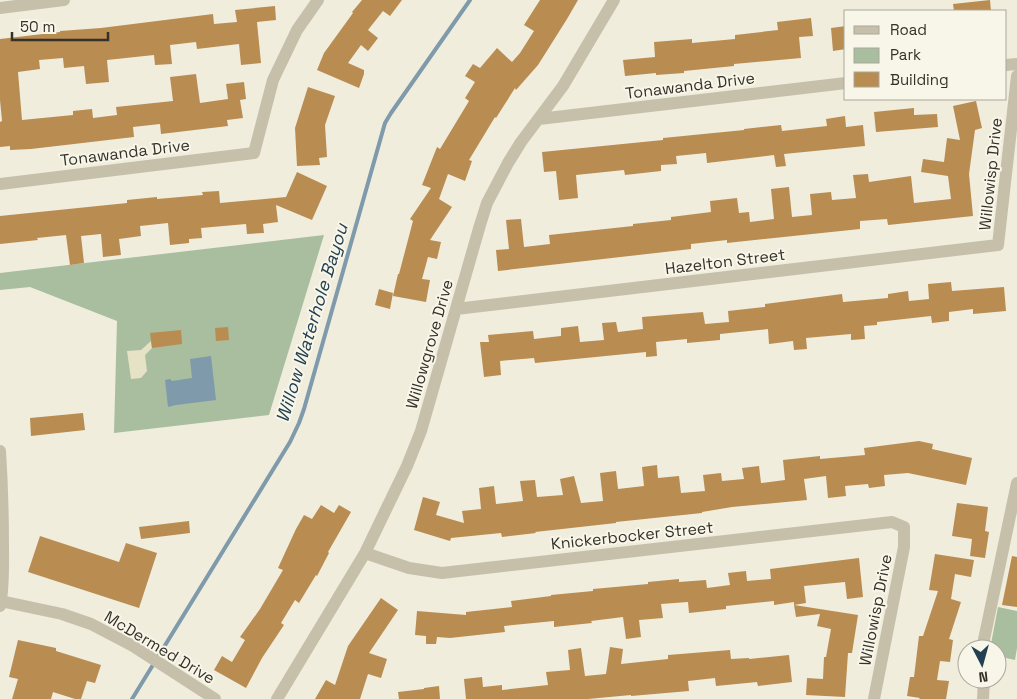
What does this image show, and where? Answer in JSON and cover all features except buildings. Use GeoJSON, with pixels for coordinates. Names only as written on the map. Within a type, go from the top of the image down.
{"type":"FeatureCollection","features":[{"type":"Feature","properties":{"kind":"street"},"geometry":{"type":"LineString","coordinates":[[0,8],[64,0]]}},
{"type":"Feature","properties":{"kind":"street","name":"Tonawanda Drive"},"geometry":{"type":"LineString","coordinates":[[0,184],[254,153],[273,80],[297,30],[318,0]]}},
{"type":"Feature","properties":{"kind":"street","name":"Willowgrove Drive"},"geometry":{"type":"LineString","coordinates":[[277,699],[365,553],[407,466],[421,430],[487,203],[521,142],[563,86],[614,0]]}},
{"type":"Feature","properties":{"kind":"street","name":"Willowisp Drive"},"geometry":{"type":"LineString","coordinates":[[998,246],[1017,76]]}},
{"type":"Feature","properties":{"kind":"street","name":"Tonawanda Drive"},"geometry":{"type":"LineString","coordinates":[[539,119],[844,83]]}},
{"type":"Feature","properties":{"kind":"street","name":"Hazelton Street"},"geometry":{"type":"LineString","coordinates":[[456,309],[998,246]]}},
{"type":"Feature","properties":{"kind":"street"},"geometry":{"type":"LineString","coordinates":[[0,451],[4,561],[0,603]]}},
{"type":"Feature","properties":{"kind":"street"},"geometry":{"type":"LineString","coordinates":[[984,639],[1017,483]]}},
{"type":"Feature","properties":{"kind":"street","name":"Knickerbocker Street"},"geometry":{"type":"LineString","coordinates":[[365,553],[409,568],[442,573],[892,522],[904,527]]}},
{"type":"Feature","properties":{"kind":"street","name":"Willowisp Drive"},"geometry":{"type":"LineString","coordinates":[[874,699],[904,547],[904,527]]}},
{"type":"Feature","properties":{"kind":"street","name":"McDermed Drive"},"geometry":{"type":"LineString","coordinates":[[0,603],[62,614],[91,624],[132,646],[215,699]]}},
{"type":"Feature","properties":{"kind":"green space"},"geometry":{"type":"Polygon","coordinates":[[[324,235],[269,415],[114,433],[117,321],[30,287],[0,290],[0,273],[324,235]]]}},
{"type":"Feature","properties":{"kind":"green space"},"geometry":{"type":"Polygon","coordinates":[[[998,607],[1017,611],[1017,648],[1015,660],[1007,658],[1007,639],[992,639],[998,607]]]}},
{"type":"Feature","properties":{"kind":"shaded area"},"geometry":{"type":"Polygon","coordinates":[[[151,341],[152,348],[145,355],[147,371],[141,378],[131,379],[127,351],[141,350],[151,341]]]}},
{"type":"Feature","properties":{"kind":"water"},"geometry":{"type":"Polygon","coordinates":[[[211,356],[216,400],[168,407],[165,380],[170,379],[172,381],[192,378],[190,359],[211,356]]]}},
{"type":"Feature","properties":{"kind":"waterway","name":"Willow Waterhole Bayou"},"geometry":{"type":"LineString","coordinates":[[132,699],[290,442],[304,409],[385,123],[470,0]]}}]}
